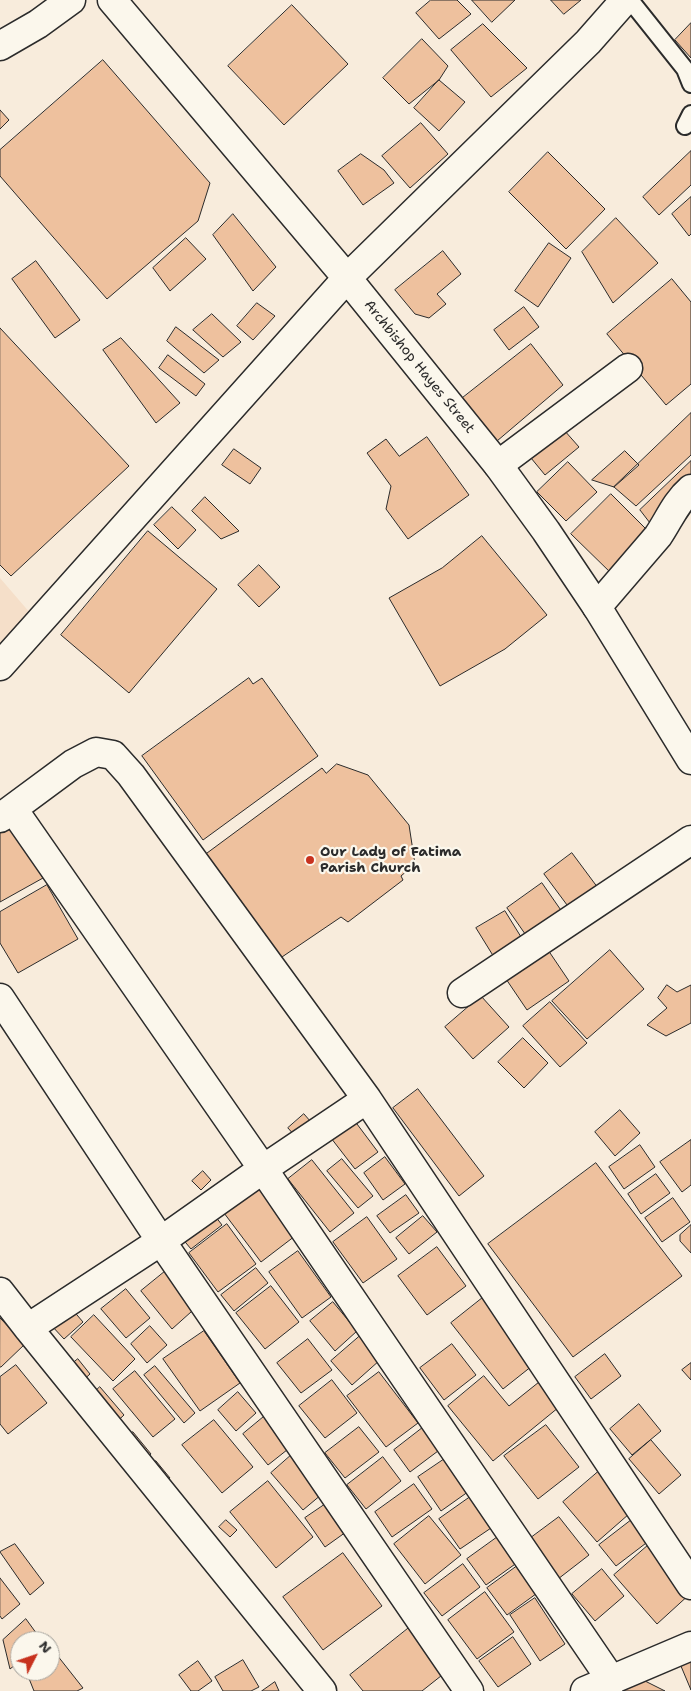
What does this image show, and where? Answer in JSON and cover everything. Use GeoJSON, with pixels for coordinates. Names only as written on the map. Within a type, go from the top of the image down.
{"type":"FeatureCollection","features":[{"type":"Feature","properties":{"kind":"street"},"geometry":{"type":"LineString","coordinates":[[0,46],[38,24],[71,0]]}},
{"type":"Feature","properties":{"kind":"street"},"geometry":{"type":"LineString","coordinates":[[0,666],[346,278],[588,42],[625,0]]}},
{"type":"Feature","properties":{"kind":"street","name":"Archbishop Hayes Street"},"geometry":{"type":"LineString","coordinates":[[117,2],[498,465],[546,531],[596,607],[691,760]]}},
{"type":"Feature","properties":{"kind":"street"},"geometry":{"type":"LineString","coordinates":[[498,465],[628,368]]}},
{"type":"Feature","properties":{"kind":"street"},"geometry":{"type":"LineString","coordinates":[[596,607],[658,536],[670,515],[685,494],[691,489]]}},
{"type":"Feature","properties":{"kind":"street"},"geometry":{"type":"LineString","coordinates":[[612,1681],[263,1169],[7,814],[74,764],[96,752],[113,755],[131,775],[367,1099],[691,1585]]}},
{"type":"Feature","properties":{"kind":"street"},"geometry":{"type":"LineString","coordinates":[[462,994],[691,840]]}},
{"type":"Feature","properties":{"kind":"street"},"geometry":{"type":"LineString","coordinates":[[0,998],[161,1241],[469,1691]]}},
{"type":"Feature","properties":{"kind":"street"},"geometry":{"type":"LineString","coordinates":[[28,1328],[161,1241],[367,1099]]}},
{"type":"Feature","properties":{"kind":"street"},"geometry":{"type":"LineString","coordinates":[[0,1292],[322,1691]]}},
{"type":"Feature","properties":{"kind":"street"},"geometry":{"type":"LineString","coordinates":[[585,1691],[691,1646]]}},
{"type":"Feature","properties":{"kind":"lane"},"geometry":{"type":"LineString","coordinates":[[630,0],[684,69],[691,84]]}},
{"type":"Feature","properties":{"kind":"shaded area"},"geometry":{"type":"Polygon","coordinates":[[[0,578],[31,614],[0,643],[0,578]]]}},
{"type":"Feature","properties":{"kind":"building"},"geometry":{"type":"Polygon","coordinates":[[[431,0],[457,0],[471,14],[439,39],[416,13],[431,0]]]}},
{"type":"Feature","properties":{"kind":"building"},"geometry":{"type":"Polygon","coordinates":[[[472,0],[515,0],[492,22],[472,0]]]}},
{"type":"Feature","properties":{"kind":"building"},"geometry":{"type":"Polygon","coordinates":[[[551,0],[581,0],[564,14],[551,0]]]}},
{"type":"Feature","properties":{"kind":"building"},"geometry":{"type":"Polygon","coordinates":[[[292,5],[348,64],[284,125],[228,66],[292,5]]]}},
{"type":"Feature","properties":{"kind":"building"},"geometry":{"type":"Polygon","coordinates":[[[691,23],[691,58],[675,40],[691,23]]]}},
{"type":"Feature","properties":{"kind":"building"},"geometry":{"type":"Polygon","coordinates":[[[483,24],[527,68],[491,97],[451,50],[483,24]]]}},
{"type":"Feature","properties":{"kind":"building"},"geometry":{"type":"Polygon","coordinates":[[[422,39],[448,66],[439,80],[409,104],[383,78],[422,39]]]}},
{"type":"Feature","properties":{"kind":"building"},"geometry":{"type":"Polygon","coordinates":[[[103,60],[210,183],[198,221],[107,299],[0,176],[0,150],[103,60]]]}},
{"type":"Feature","properties":{"kind":"building"},"geometry":{"type":"Polygon","coordinates":[[[439,80],[465,102],[439,131],[414,108],[439,80]]]}},
{"type":"Feature","properties":{"kind":"building"},"geometry":{"type":"Polygon","coordinates":[[[0,110],[9,120],[0,129],[0,110]]]}},
{"type":"Feature","properties":{"kind":"building"},"geometry":{"type":"Polygon","coordinates":[[[421,123],[448,154],[410,188],[382,156],[421,123]]]}},
{"type":"Feature","properties":{"kind":"building"},"geometry":{"type":"Polygon","coordinates":[[[691,151],[691,185],[659,215],[643,197],[691,151]]]}},
{"type":"Feature","properties":{"kind":"building"},"geometry":{"type":"Polygon","coordinates":[[[548,152],[605,209],[566,249],[509,192],[548,152]]]}},
{"type":"Feature","properties":{"kind":"building"},"geometry":{"type":"Polygon","coordinates":[[[361,154],[384,170],[394,183],[363,205],[338,171],[361,154]]]}},
{"type":"Feature","properties":{"kind":"building"},"geometry":{"type":"Polygon","coordinates":[[[691,197],[691,234],[689,236],[672,214],[691,197]]]}},
{"type":"Feature","properties":{"kind":"building"},"geometry":{"type":"Polygon","coordinates":[[[233,214],[276,267],[253,291],[213,235],[233,214]]]}},
{"type":"Feature","properties":{"kind":"building"},"geometry":{"type":"Polygon","coordinates":[[[616,218],[658,263],[613,303],[582,252],[616,218]]]}},
{"type":"Feature","properties":{"kind":"building"},"geometry":{"type":"Polygon","coordinates":[[[186,238],[206,259],[170,291],[153,268],[186,238]]]}},
{"type":"Feature","properties":{"kind":"building"},"geometry":{"type":"Polygon","coordinates":[[[549,243],[571,258],[538,307],[515,291],[549,243]]]}},
{"type":"Feature","properties":{"kind":"building"},"geometry":{"type":"Polygon","coordinates":[[[443,251],[461,274],[437,294],[446,304],[429,318],[415,314],[395,290],[443,251]]]}},
{"type":"Feature","properties":{"kind":"building"},"geometry":{"type":"Polygon","coordinates":[[[36,261],[80,320],[55,338],[12,279],[36,261]]]}},
{"type":"Feature","properties":{"kind":"building"},"geometry":{"type":"Polygon","coordinates":[[[672,279],[691,302],[691,384],[666,405],[607,334],[672,279]]]}},
{"type":"Feature","properties":{"kind":"building"},"geometry":{"type":"Polygon","coordinates":[[[257,303],[275,316],[253,340],[237,326],[257,303]]]}},
{"type":"Feature","properties":{"kind":"building"},"geometry":{"type":"Polygon","coordinates":[[[524,307],[539,327],[509,350],[494,330],[524,307]]]}},
{"type":"Feature","properties":{"kind":"building"},"geometry":{"type":"Polygon","coordinates":[[[212,314],[241,342],[223,357],[193,330],[212,314]]]}},
{"type":"Feature","properties":{"kind":"building"},"geometry":{"type":"Polygon","coordinates":[[[176,327],[219,360],[204,373],[167,341],[176,327]]]}},
{"type":"Feature","properties":{"kind":"building"},"geometry":{"type":"Polygon","coordinates":[[[0,328],[129,466],[11,576],[0,565],[0,328]]]}},
{"type":"Feature","properties":{"kind":"building"},"geometry":{"type":"Polygon","coordinates":[[[121,338],[180,403],[156,423],[103,350],[121,338]]]}},
{"type":"Feature","properties":{"kind":"building"},"geometry":{"type":"Polygon","coordinates":[[[531,344],[563,385],[497,441],[460,400],[531,344]]]}},
{"type":"Feature","properties":{"kind":"building"},"geometry":{"type":"Polygon","coordinates":[[[168,355],[205,384],[196,396],[159,368],[168,355]]]}},
{"type":"Feature","properties":{"kind":"building"},"geometry":{"type":"Polygon","coordinates":[[[691,413],[691,455],[636,506],[614,487],[691,413]]]}},
{"type":"Feature","properties":{"kind":"building"},"geometry":{"type":"Polygon","coordinates":[[[564,430],[579,447],[545,475],[531,458],[564,430]]]}},
{"type":"Feature","properties":{"kind":"building"},"geometry":{"type":"Polygon","coordinates":[[[427,437],[469,495],[408,539],[386,509],[391,486],[367,453],[386,439],[399,456],[427,437]]]}},
{"type":"Feature","properties":{"kind":"building"},"geometry":{"type":"Polygon","coordinates":[[[234,449],[261,468],[250,484],[222,465],[234,449]]]}},
{"type":"Feature","properties":{"kind":"building"},"geometry":{"type":"Polygon","coordinates":[[[625,451],[639,465],[614,487],[592,480],[625,451]]]}},
{"type":"Feature","properties":{"kind":"building"},"geometry":{"type":"Polygon","coordinates":[[[691,461],[691,487],[650,523],[640,510],[691,461]]]}},
{"type":"Feature","properties":{"kind":"building"},"geometry":{"type":"Polygon","coordinates":[[[568,462],[597,492],[566,521],[537,492],[568,462]]]}},
{"type":"Feature","properties":{"kind":"building"},"geometry":{"type":"Polygon","coordinates":[[[611,494],[652,535],[613,575],[571,534],[611,494]]]}},
{"type":"Feature","properties":{"kind":"building"},"geometry":{"type":"Polygon","coordinates":[[[205,497],[239,531],[221,539],[192,511],[205,497]]]}},
{"type":"Feature","properties":{"kind":"building"},"geometry":{"type":"Polygon","coordinates":[[[172,507],[196,530],[178,549],[154,525],[172,507]]]}},
{"type":"Feature","properties":{"kind":"building"},"geometry":{"type":"Polygon","coordinates":[[[148,531],[217,589],[129,693],[61,635],[148,531]]]}},
{"type":"Feature","properties":{"kind":"building"},"geometry":{"type":"Polygon","coordinates":[[[482,536],[547,615],[505,649],[440,686],[389,598],[442,568],[482,536]]]}},
{"type":"Feature","properties":{"kind":"building"},"geometry":{"type":"Polygon","coordinates":[[[259,565],[280,587],[259,607],[238,585],[259,565]]]}},
{"type":"Feature","properties":{"kind":"building"},"geometry":{"type":"Polygon","coordinates":[[[249,678],[253,684],[262,678],[318,756],[203,840],[142,756],[249,678]]]}},
{"type":"Feature","properties":{"kind":"building","name":"Our Lady of Fatima Parish Church"},"geometry":{"type":"Polygon","coordinates":[[[337,764],[368,775],[409,825],[415,864],[401,876],[403,880],[348,922],[341,917],[279,959],[203,856],[322,768],[326,773],[337,764]]]}},
{"type":"Feature","properties":{"kind":"building"},"geometry":{"type":"Polygon","coordinates":[[[9,820],[43,878],[0,902],[0,826],[9,820]]]}},
{"type":"Feature","properties":{"kind":"building"},"geometry":{"type":"Polygon","coordinates":[[[572,853],[601,892],[573,913],[544,874],[572,853]]]}},
{"type":"Feature","properties":{"kind":"building"},"geometry":{"type":"Polygon","coordinates":[[[542,883],[565,916],[530,941],[507,908],[542,883]]]}},
{"type":"Feature","properties":{"kind":"building"},"geometry":{"type":"Polygon","coordinates":[[[47,885],[78,939],[18,973],[0,943],[0,912],[47,885]]]}},
{"type":"Feature","properties":{"kind":"building"},"geometry":{"type":"Polygon","coordinates":[[[505,911],[526,945],[497,962],[476,928],[505,911]]]}},
{"type":"Feature","properties":{"kind":"building"},"geometry":{"type":"Polygon","coordinates":[[[546,947],[569,981],[527,1010],[504,976],[546,947]]]}},
{"type":"Feature","properties":{"kind":"building"},"geometry":{"type":"Polygon","coordinates":[[[610,950],[644,989],[587,1039],[552,1001],[610,950]]]}},
{"type":"Feature","properties":{"kind":"building"},"geometry":{"type":"Polygon","coordinates":[[[667,985],[677,992],[691,985],[691,1023],[666,1036],[647,1025],[667,1008],[658,998],[667,985]]]}},
{"type":"Feature","properties":{"kind":"building"},"geometry":{"type":"Polygon","coordinates":[[[481,996],[509,1027],[473,1059],[445,1027],[481,996]]]}},
{"type":"Feature","properties":{"kind":"building"},"geometry":{"type":"Polygon","coordinates":[[[550,1002],[587,1043],[560,1067],[523,1026],[550,1002]]]}},
{"type":"Feature","properties":{"kind":"building"},"geometry":{"type":"Polygon","coordinates":[[[523,1038],[548,1063],[524,1088],[498,1062],[523,1038]]]}},
{"type":"Feature","properties":{"kind":"building"},"geometry":{"type":"Polygon","coordinates":[[[418,1089],[484,1176],[459,1196],[393,1108],[418,1089]]]}},
{"type":"Feature","properties":{"kind":"building"},"geometry":{"type":"Polygon","coordinates":[[[620,1110],[640,1133],[615,1156],[595,1132],[620,1110]]]}},
{"type":"Feature","properties":{"kind":"building"},"geometry":{"type":"Polygon","coordinates":[[[304,1114],[311,1122],[295,1136],[288,1128],[304,1114]]]}},
{"type":"Feature","properties":{"kind":"building"},"geometry":{"type":"Polygon","coordinates":[[[354,1120],[378,1152],[355,1169],[331,1138],[354,1120]]]}},
{"type":"Feature","properties":{"kind":"building"},"geometry":{"type":"Polygon","coordinates":[[[691,1140],[691,1185],[682,1192],[660,1162],[691,1140]]]}},
{"type":"Feature","properties":{"kind":"building"},"geometry":{"type":"Polygon","coordinates":[[[640,1145],[655,1167],[624,1189],[609,1167],[640,1145]]]}},
{"type":"Feature","properties":{"kind":"building"},"geometry":{"type":"Polygon","coordinates":[[[385,1157],[405,1184],[383,1200],[364,1173],[385,1157]]]}},
{"type":"Feature","properties":{"kind":"building"},"geometry":{"type":"Polygon","coordinates":[[[342,1159],[373,1196],[358,1208],[327,1171],[342,1159]]]}},
{"type":"Feature","properties":{"kind":"building"},"geometry":{"type":"Polygon","coordinates":[[[312,1160],[354,1213],[330,1232],[288,1179],[312,1160]]]}},
{"type":"Feature","properties":{"kind":"building"},"geometry":{"type":"Polygon","coordinates":[[[596,1163],[682,1276],[573,1357],[488,1244],[596,1163]]]}},
{"type":"Feature","properties":{"kind":"building"},"geometry":{"type":"Polygon","coordinates":[[[203,1171],[211,1180],[201,1190],[192,1181],[203,1171]]]}},
{"type":"Feature","properties":{"kind":"building"},"geometry":{"type":"Polygon","coordinates":[[[656,1174],[670,1193],[641,1214],[628,1194],[656,1174]]]}},
{"type":"Feature","properties":{"kind":"building"},"geometry":{"type":"Polygon","coordinates":[[[259,1188],[295,1236],[261,1262],[224,1213],[259,1188]]]}},
{"type":"Feature","properties":{"kind":"building"},"geometry":{"type":"Polygon","coordinates":[[[406,1195],[419,1213],[390,1233],[377,1216],[406,1195]]]}},
{"type":"Feature","properties":{"kind":"building"},"geometry":{"type":"Polygon","coordinates":[[[673,1198],[690,1222],[662,1242],[645,1218],[673,1198]]]}},
{"type":"Feature","properties":{"kind":"building"},"geometry":{"type":"Polygon","coordinates":[[[212,1212],[222,1225],[191,1249],[181,1237],[212,1212]]]}},
{"type":"Feature","properties":{"kind":"building"},"geometry":{"type":"Polygon","coordinates":[[[423,1216],[437,1232],[409,1254],[396,1238],[423,1216]]]}},
{"type":"Feature","properties":{"kind":"building"},"geometry":{"type":"Polygon","coordinates":[[[367,1217],[397,1259],[363,1283],[333,1242],[367,1217]]]}},
{"type":"Feature","properties":{"kind":"building"},"geometry":{"type":"Polygon","coordinates":[[[227,1224],[256,1264],[218,1292],[189,1253],[227,1224]]]}},
{"type":"Feature","properties":{"kind":"building"},"geometry":{"type":"Polygon","coordinates":[[[691,1225],[691,1253],[680,1241],[680,1235],[691,1225]]]}},
{"type":"Feature","properties":{"kind":"building"},"geometry":{"type":"Polygon","coordinates":[[[437,1247],[466,1286],[427,1315],[398,1276],[437,1247]]]}},
{"type":"Feature","properties":{"kind":"building"},"geometry":{"type":"Polygon","coordinates":[[[298,1251],[331,1297],[302,1318],[269,1272],[298,1251]]]}},
{"type":"Feature","properties":{"kind":"building"},"geometry":{"type":"Polygon","coordinates":[[[173,1265],[201,1303],[172,1329],[141,1291],[173,1265]]]}},
{"type":"Feature","properties":{"kind":"building"},"geometry":{"type":"Polygon","coordinates":[[[256,1268],[268,1283],[234,1311],[221,1295],[256,1268]]]}},
{"type":"Feature","properties":{"kind":"building"},"geometry":{"type":"Polygon","coordinates":[[[271,1286],[299,1322],[265,1349],[236,1313],[271,1286]]]}},
{"type":"Feature","properties":{"kind":"building"},"geometry":{"type":"Polygon","coordinates":[[[126,1289],[150,1318],[126,1338],[101,1309],[126,1289]]]}},
{"type":"Feature","properties":{"kind":"building"},"geometry":{"type":"Polygon","coordinates":[[[485,1296],[537,1362],[503,1389],[451,1323],[485,1296]]]}},
{"type":"Feature","properties":{"kind":"building"},"geometry":{"type":"Polygon","coordinates":[[[333,1302],[357,1331],[335,1351],[310,1321],[333,1302]]]}},
{"type":"Feature","properties":{"kind":"building"},"geometry":{"type":"Polygon","coordinates":[[[71,1308],[83,1322],[64,1339],[51,1325],[71,1308]]]}},
{"type":"Feature","properties":{"kind":"building"},"geometry":{"type":"Polygon","coordinates":[[[94,1315],[135,1359],[113,1381],[71,1337],[94,1315]]]}},
{"type":"Feature","properties":{"kind":"building"},"geometry":{"type":"Polygon","coordinates":[[[0,1318],[25,1344],[1,1367],[0,1367],[0,1318]]]}},
{"type":"Feature","properties":{"kind":"building"},"geometry":{"type":"Polygon","coordinates":[[[150,1326],[167,1345],[147,1363],[131,1344],[150,1326]]]}},
{"type":"Feature","properties":{"kind":"building"},"geometry":{"type":"Polygon","coordinates":[[[204,1331],[240,1383],[200,1411],[163,1359],[204,1331]]]}},
{"type":"Feature","properties":{"kind":"building"},"geometry":{"type":"Polygon","coordinates":[[[360,1336],[380,1360],[352,1385],[331,1361],[360,1336]]]}},
{"type":"Feature","properties":{"kind":"building"},"geometry":{"type":"Polygon","coordinates":[[[308,1339],[332,1370],[301,1393],[277,1363],[308,1339]]]}},
{"type":"Feature","properties":{"kind":"building"},"geometry":{"type":"Polygon","coordinates":[[[452,1344],[476,1375],[444,1400],[420,1368],[452,1344]]]}},
{"type":"Feature","properties":{"kind":"building"},"geometry":{"type":"Polygon","coordinates":[[[605,1354],[621,1376],[591,1399],[575,1377],[605,1354]]]}},
{"type":"Feature","properties":{"kind":"building"},"geometry":{"type":"Polygon","coordinates":[[[78,1359],[90,1374],[80,1383],[66,1369],[78,1359]]]}},
{"type":"Feature","properties":{"kind":"building"},"geometry":{"type":"Polygon","coordinates":[[[691,1363],[691,1380],[682,1370],[691,1363]]]}},
{"type":"Feature","properties":{"kind":"building"},"geometry":{"type":"Polygon","coordinates":[[[16,1365],[47,1403],[8,1434],[0,1424],[0,1377],[16,1365]]]}},
{"type":"Feature","properties":{"kind":"building"},"geometry":{"type":"Polygon","coordinates":[[[155,1366],[195,1413],[184,1423],[144,1375],[155,1366]]]}},
{"type":"Feature","properties":{"kind":"building"},"geometry":{"type":"Polygon","coordinates":[[[135,1371],[175,1419],[153,1437],[113,1389],[135,1371]]]}},
{"type":"Feature","properties":{"kind":"building"},"geometry":{"type":"Polygon","coordinates":[[[379,1372],[418,1423],[386,1447],[347,1396],[379,1372]]]}},
{"type":"Feature","properties":{"kind":"building"},"geometry":{"type":"Polygon","coordinates":[[[484,1376],[509,1406],[544,1378],[564,1403],[493,1461],[448,1406],[484,1376]]]}},
{"type":"Feature","properties":{"kind":"building"},"geometry":{"type":"Polygon","coordinates":[[[332,1380],[357,1413],[325,1438],[299,1406],[332,1380]]]}},
{"type":"Feature","properties":{"kind":"building"},"geometry":{"type":"Polygon","coordinates":[[[100,1387],[124,1415],[111,1427],[87,1399],[100,1387]]]}},
{"type":"Feature","properties":{"kind":"building"},"geometry":{"type":"Polygon","coordinates":[[[238,1392],[256,1413],[236,1431],[218,1410],[238,1392]]]}},
{"type":"Feature","properties":{"kind":"building"},"geometry":{"type":"Polygon","coordinates":[[[639,1404],[661,1431],[632,1455],[610,1429],[639,1404]]]}},
{"type":"Feature","properties":{"kind":"building"},"geometry":{"type":"Polygon","coordinates":[[[272,1410],[297,1442],[268,1465],[243,1434],[272,1410]]]}},
{"type":"Feature","properties":{"kind":"building"},"geometry":{"type":"Polygon","coordinates":[[[214,1420],[253,1467],[222,1493],[182,1445],[214,1420]]]}},
{"type":"Feature","properties":{"kind":"building"},"geometry":{"type":"Polygon","coordinates":[[[546,1425],[579,1467],[538,1499],[504,1456],[546,1425]]]}},
{"type":"Feature","properties":{"kind":"building"},"geometry":{"type":"Polygon","coordinates":[[[425,1426],[442,1448],[410,1472],[394,1450],[425,1426]]]}},
{"type":"Feature","properties":{"kind":"building"},"geometry":{"type":"Polygon","coordinates":[[[359,1427],[379,1452],[345,1478],[325,1453],[359,1427]]]}},
{"type":"Feature","properties":{"kind":"building"},"geometry":{"type":"Polygon","coordinates":[[[133,1432],[151,1454],[139,1464],[121,1442],[133,1432]]]}},
{"type":"Feature","properties":{"kind":"building"},"geometry":{"type":"Polygon","coordinates":[[[651,1440],[681,1475],[659,1494],[629,1459],[651,1440]]]}},
{"type":"Feature","properties":{"kind":"building"},"geometry":{"type":"Polygon","coordinates":[[[296,1451],[328,1489],[303,1510],[271,1473],[296,1451]]]}},
{"type":"Feature","properties":{"kind":"building"},"geometry":{"type":"Polygon","coordinates":[[[449,1456],[472,1489],[441,1511],[418,1477],[449,1456]]]}},
{"type":"Feature","properties":{"kind":"building"},"geometry":{"type":"Polygon","coordinates":[[[383,1457],[401,1481],[366,1509],[347,1485],[383,1457]]]}},
{"type":"Feature","properties":{"kind":"building"},"geometry":{"type":"Polygon","coordinates":[[[156,1461],[170,1478],[161,1486],[147,1469],[156,1461]]]}},
{"type":"Feature","properties":{"kind":"building"},"geometry":{"type":"Polygon","coordinates":[[[605,1466],[637,1507],[597,1542],[563,1502],[605,1466]]]}},
{"type":"Feature","properties":{"kind":"building"},"geometry":{"type":"Polygon","coordinates":[[[268,1481],[313,1537],[276,1568],[230,1512],[268,1481]]]}},
{"type":"Feature","properties":{"kind":"building"},"geometry":{"type":"Polygon","coordinates":[[[414,1484],[432,1509],[392,1537],[375,1512],[414,1484]]]}},
{"type":"Feature","properties":{"kind":"building"},"geometry":{"type":"Polygon","coordinates":[[[473,1495],[494,1526],[460,1549],[439,1519],[473,1495]]]}},
{"type":"Feature","properties":{"kind":"building"},"geometry":{"type":"Polygon","coordinates":[[[333,1499],[353,1527],[325,1547],[305,1518],[333,1499]]]}},
{"type":"Feature","properties":{"kind":"building"},"geometry":{"type":"Polygon","coordinates":[[[638,1515],[654,1537],[616,1566],[599,1545],[638,1515]]]}},
{"type":"Feature","properties":{"kind":"building"},"geometry":{"type":"Polygon","coordinates":[[[429,1516],[461,1555],[425,1584],[394,1544],[429,1516]]]}},
{"type":"Feature","properties":{"kind":"building"},"geometry":{"type":"Polygon","coordinates":[[[559,1517],[589,1555],[558,1579],[528,1540],[559,1517]]]}},
{"type":"Feature","properties":{"kind":"building"},"geometry":{"type":"Polygon","coordinates":[[[226,1520],[237,1530],[230,1537],[219,1527],[226,1520]]]}},
{"type":"Feature","properties":{"kind":"building"},"geometry":{"type":"Polygon","coordinates":[[[499,1536],[518,1562],[486,1585],[467,1559],[499,1536]]]}},
{"type":"Feature","properties":{"kind":"building"},"geometry":{"type":"Polygon","coordinates":[[[652,1542],[691,1593],[657,1624],[614,1575],[652,1542]]]}},
{"type":"Feature","properties":{"kind":"building"},"geometry":{"type":"Polygon","coordinates":[[[15,1544],[44,1583],[30,1595],[0,1552],[15,1544]]]}},
{"type":"Feature","properties":{"kind":"building"},"geometry":{"type":"Polygon","coordinates":[[[343,1553],[382,1606],[323,1650],[283,1597],[343,1553]]]}},
{"type":"Feature","properties":{"kind":"building"},"geometry":{"type":"Polygon","coordinates":[[[463,1564],[480,1587],[442,1616],[424,1593],[463,1564]]]}},
{"type":"Feature","properties":{"kind":"building"},"geometry":{"type":"Polygon","coordinates":[[[520,1564],[540,1591],[507,1615],[487,1588],[520,1564]]]}},
{"type":"Feature","properties":{"kind":"building"},"geometry":{"type":"Polygon","coordinates":[[[602,1569],[624,1596],[595,1621],[572,1594],[602,1569]]]}},
{"type":"Feature","properties":{"kind":"building"},"geometry":{"type":"Polygon","coordinates":[[[0,1578],[20,1604],[2,1619],[0,1616],[0,1578]]]}},
{"type":"Feature","properties":{"kind":"building"},"geometry":{"type":"Polygon","coordinates":[[[485,1592],[514,1632],[477,1659],[448,1620],[485,1592]]]}},
{"type":"Feature","properties":{"kind":"building"},"geometry":{"type":"Polygon","coordinates":[[[535,1598],[565,1644],[540,1661],[510,1615],[535,1598]]]}},
{"type":"Feature","properties":{"kind":"building"},"geometry":{"type":"Polygon","coordinates":[[[26,1619],[35,1631],[13,1631],[26,1619]]]}},
{"type":"Feature","properties":{"kind":"building"},"geometry":{"type":"Polygon","coordinates":[[[415,1623],[451,1668],[422,1691],[363,1691],[350,1675],[415,1623]]]}},
{"type":"Feature","properties":{"kind":"building"},"geometry":{"type":"Polygon","coordinates":[[[10,1634],[10,1669],[3,1640],[10,1634]]]}},
{"type":"Feature","properties":{"kind":"building"},"geometry":{"type":"Polygon","coordinates":[[[513,1637],[531,1664],[498,1687],[479,1661],[513,1637]]]}},
{"type":"Feature","properties":{"kind":"building"},"geometry":{"type":"Polygon","coordinates":[[[691,1654],[691,1690],[678,1659],[691,1654]]]}},
{"type":"Feature","properties":{"kind":"building"},"geometry":{"type":"Polygon","coordinates":[[[60,1659],[83,1688],[77,1691],[34,1691],[30,1681],[60,1681],[60,1659]]]}},
{"type":"Feature","properties":{"kind":"building"},"geometry":{"type":"Polygon","coordinates":[[[243,1660],[259,1687],[251,1691],[223,1691],[215,1677],[243,1660]]]}},
{"type":"Feature","properties":{"kind":"building"},"geometry":{"type":"Polygon","coordinates":[[[198,1661],[212,1681],[198,1691],[191,1691],[179,1675],[198,1661]]]}},
{"type":"Feature","properties":{"kind":"building"},"geometry":{"type":"Polygon","coordinates":[[[629,1673],[665,1691],[617,1691],[629,1673]]]}},
{"type":"Feature","properties":{"kind":"building"},"geometry":{"type":"Polygon","coordinates":[[[275,1682],[279,1691],[262,1691],[275,1682]]]}},
{"type":"Feature","properties":{"kind":"place","name":"Our Lady of Fatima Parish Church"},"geometry":{"type":"Point","coordinates":[310,860]}}]}
